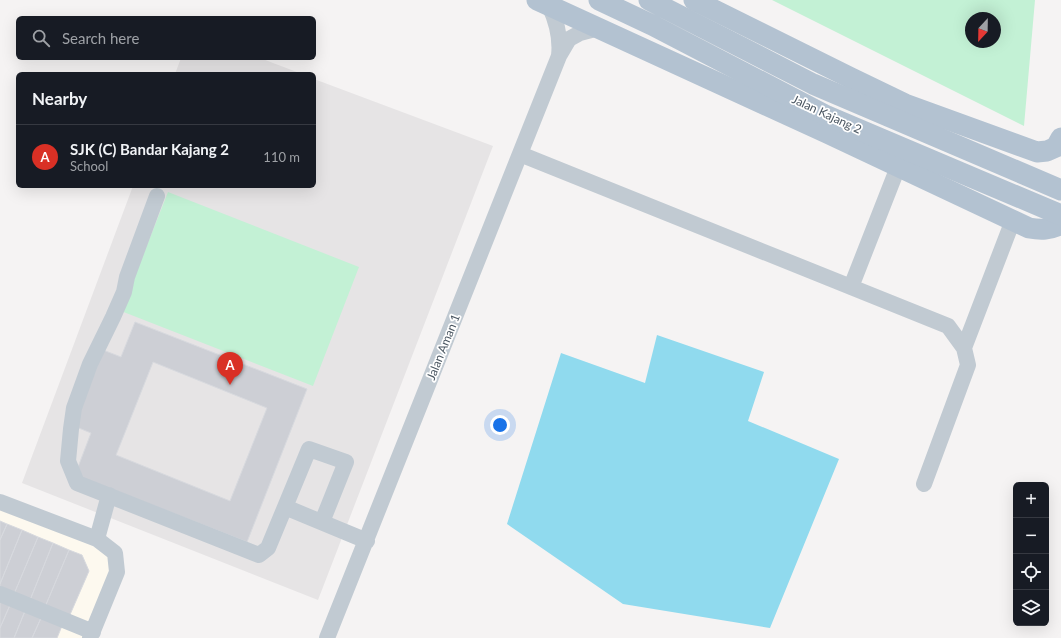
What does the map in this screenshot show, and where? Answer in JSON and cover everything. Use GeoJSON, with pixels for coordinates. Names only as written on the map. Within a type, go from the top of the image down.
{"type":"FeatureCollection","features":[{"type":"Feature","properties":{"kind":"main road","name":"Jalan Kajang 2"},"geometry":{"type":"LineString","coordinates":[[599,0],[652,25],[827,116],[1061,215]]}},
{"type":"Feature","properties":{"kind":"main road","name":"Jalan Kajang 2"},"geometry":{"type":"LineString","coordinates":[[650,0],[813,84],[1061,190]]}},
{"type":"Feature","properties":{"kind":"main road"},"geometry":{"type":"LineString","coordinates":[[694,0],[905,104],[1037,152],[1047,151],[1056,147],[1061,138]]}},
{"type":"Feature","properties":{"kind":"main road"},"geometry":{"type":"LineString","coordinates":[[543,3],[827,133],[1029,228],[1041,230],[1053,228],[1061,224]]}},
{"type":"Feature","properties":{"kind":"main road"},"geometry":{"type":"LineString","coordinates":[[827,133],[849,132],[861,124],[867,115],[870,100],[851,78]]}},
{"type":"Feature","properties":{"kind":"street"},"geometry":{"type":"LineString","coordinates":[[543,3],[556,20],[559,33],[559,56]]}},
{"type":"Feature","properties":{"kind":"street"},"geometry":{"type":"LineString","coordinates":[[559,56],[569,39],[580,33],[599,28]]}},
{"type":"Feature","properties":{"kind":"street","name":"Jalan Aman 1"},"geometry":{"type":"LineString","coordinates":[[327,638],[367,541],[559,56]]}},
{"type":"Feature","properties":{"kind":"street"},"geometry":{"type":"LineString","coordinates":[[520,154],[948,326],[964,348],[968,365],[924,484]]}},
{"type":"Feature","properties":{"kind":"street"},"geometry":{"type":"LineString","coordinates":[[851,287],[898,167]]}},
{"type":"Feature","properties":{"kind":"street"},"geometry":{"type":"LineString","coordinates":[[157,196],[127,277],[124,292],[90,364],[74,408],[68,462],[77,483],[259,555],[268,548],[309,449],[346,462],[322,522]]}},
{"type":"Feature","properties":{"kind":"street"},"geometry":{"type":"LineString","coordinates":[[964,348],[1013,220]]}},
{"type":"Feature","properties":{"kind":"street"},"geometry":{"type":"LineString","coordinates":[[97,539],[109,495]]}},
{"type":"Feature","properties":{"kind":"street"},"geometry":{"type":"LineString","coordinates":[[0,502],[97,539],[116,553],[117,572],[91,635],[0,594]]}},
{"type":"Feature","properties":{"kind":"street"},"geometry":{"type":"LineString","coordinates":[[286,507],[367,541]]}},
{"type":"Feature","properties":{"kind":"shaded area"},"geometry":{"type":"Polygon","coordinates":[[[180,60],[265,60],[297,72],[176,72],[180,60]]]}},
{"type":"Feature","properties":{"kind":"shaded area"},"geometry":{"type":"Polygon","coordinates":[[[316,80],[493,146],[318,600],[22,483],[132,188],[316,188],[316,80]]]}},
{"type":"Feature","properties":{"kind":"shaded area"},"geometry":{"type":"Polygon","coordinates":[[[0,509],[91,545],[111,558],[111,571],[83,638],[0,638],[0,509]]]}},
{"type":"Feature","properties":{"kind":"green space"},"geometry":{"type":"Polygon","coordinates":[[[772,0],[1035,0],[1024,126],[772,0]]]}},
{"type":"Feature","properties":{"kind":"green space"},"geometry":{"type":"Polygon","coordinates":[[[168,192],[359,267],[313,386],[121,311],[168,192]]]}},
{"type":"Feature","properties":{"kind":"water"},"geometry":{"type":"Polygon","coordinates":[[[657,335],[764,372],[748,421],[839,459],[770,628],[623,604],[507,524],[561,353],[645,383],[657,335]]]}},
{"type":"Feature","properties":{"kind":"building"},"geometry":{"type":"Polygon","coordinates":[[[135,322],[307,389],[247,542],[75,475],[91,433],[74,426],[103,350],[121,357],[135,322]],[[153,362],[116,455],[230,501],[267,408],[153,362]]]}},
{"type":"Feature","properties":{"kind":"building"},"geometry":{"type":"Polygon","coordinates":[[[0,521],[7,524],[0,540],[0,521]]]}},
{"type":"Feature","properties":{"kind":"building"},"geometry":{"type":"Polygon","coordinates":[[[7,524],[22,530],[0,584],[0,540],[7,524]]]}},
{"type":"Feature","properties":{"kind":"building"},"geometry":{"type":"Polygon","coordinates":[[[22,530],[38,537],[14,594],[0,588],[0,584],[22,530]]]}},
{"type":"Feature","properties":{"kind":"building"},"geometry":{"type":"Polygon","coordinates":[[[38,537],[53,543],[30,600],[14,594],[38,537]]]}},
{"type":"Feature","properties":{"kind":"building"},"geometry":{"type":"Polygon","coordinates":[[[53,543],[69,550],[45,607],[30,600],[53,543]]]}},
{"type":"Feature","properties":{"kind":"building"},"geometry":{"type":"Polygon","coordinates":[[[69,550],[82,555],[89,571],[69,617],[45,607],[69,550]]]}},
{"type":"Feature","properties":{"kind":"building"},"geometry":{"type":"Polygon","coordinates":[[[0,601],[10,605],[0,628],[0,601]]]}},
{"type":"Feature","properties":{"kind":"building"},"geometry":{"type":"Polygon","coordinates":[[[10,605],[25,611],[14,638],[0,638],[0,628],[10,605]]]}},
{"type":"Feature","properties":{"kind":"building"},"geometry":{"type":"Polygon","coordinates":[[[25,611],[41,618],[32,638],[14,638],[25,611]]]}},
{"type":"Feature","properties":{"kind":"building"},"geometry":{"type":"Polygon","coordinates":[[[41,618],[62,626],[57,638],[32,638],[41,618]]]}},
{"type":"Feature","properties":{"kind":"place","name":"SJK (C) Bandar Kajang 2"},"geometry":{"type":"Point","coordinates":[230,385]}}]}
